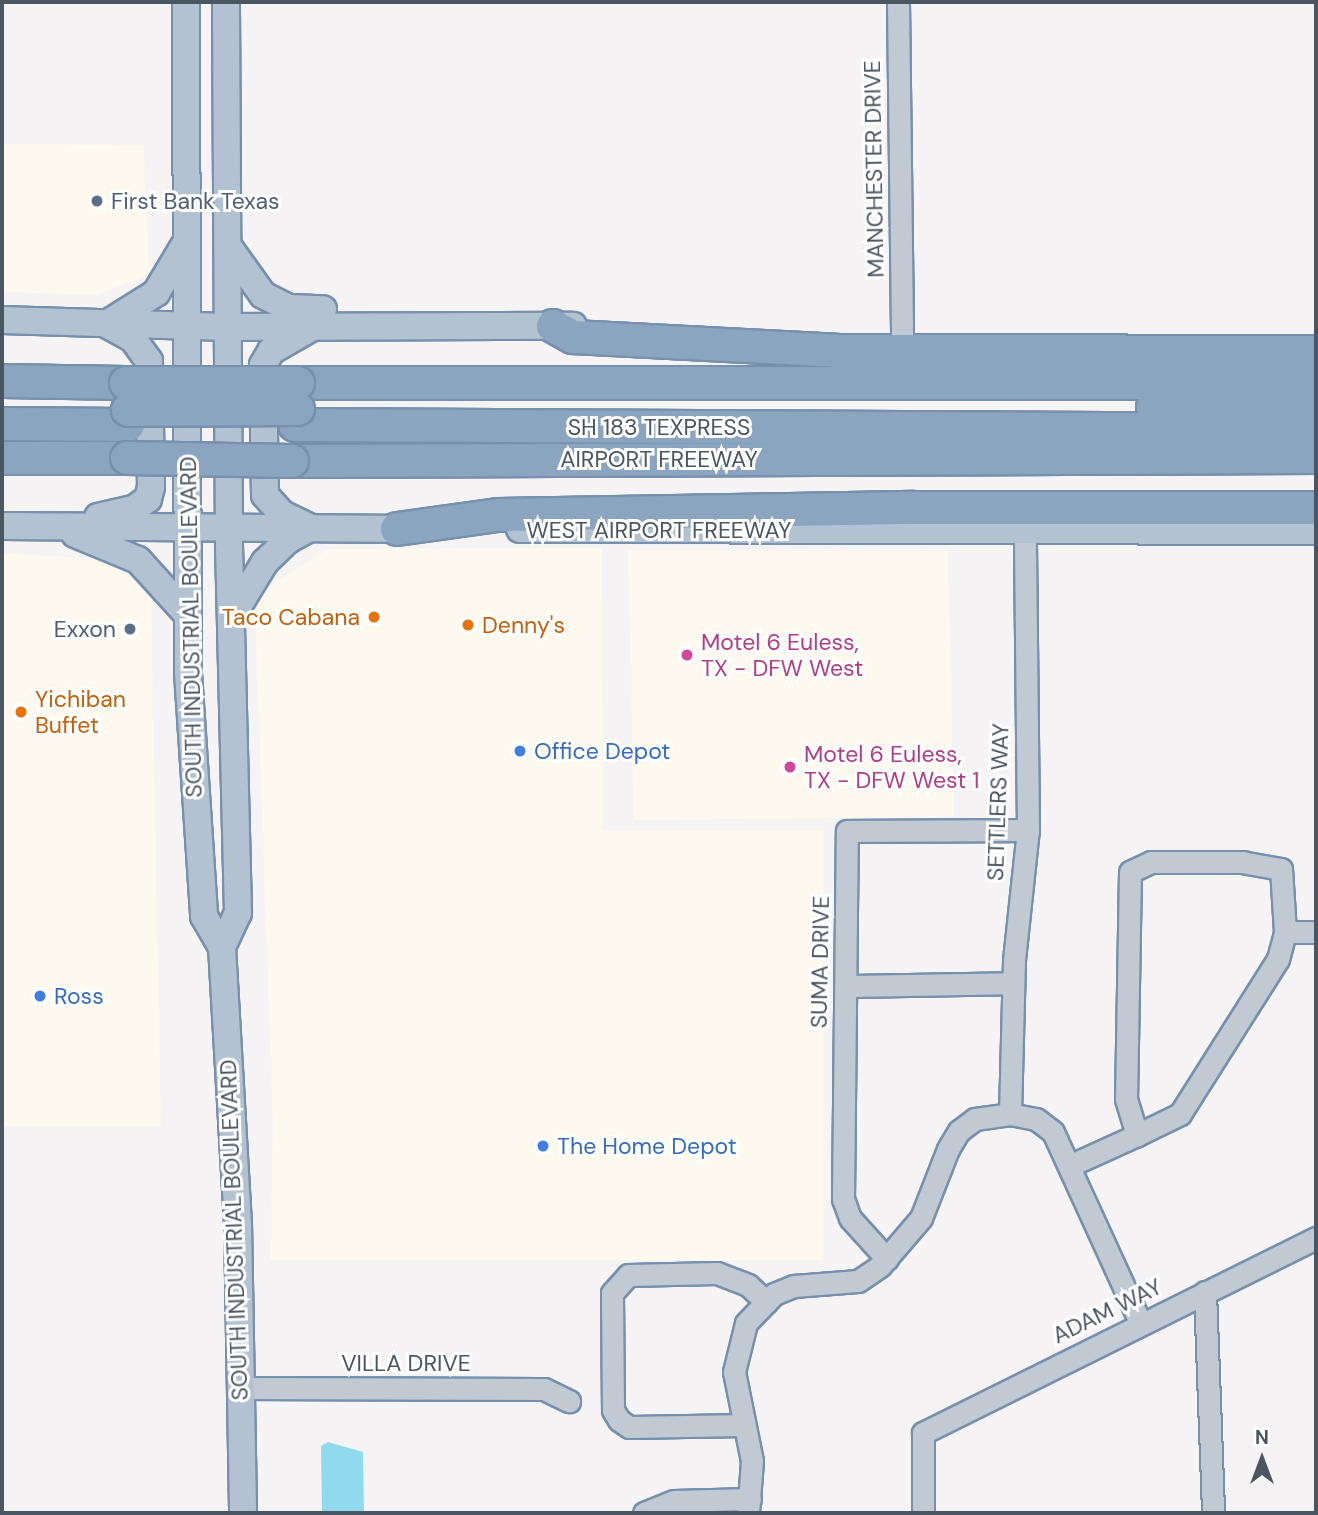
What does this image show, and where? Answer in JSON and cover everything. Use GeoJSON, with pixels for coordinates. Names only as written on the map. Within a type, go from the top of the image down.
{"type":"FeatureCollection","features":[{"type":"Feature","properties":{"kind":"highway"},"geometry":{"type":"LineString","coordinates":[[553,326],[573,337],[836,351],[1316,352]]}},
{"type":"Feature","properties":{"kind":"highway"},"geometry":{"type":"LineString","coordinates":[[2,381],[127,406],[297,406],[1316,383]]}},
{"type":"Feature","properties":{"kind":"highway","name":"SH 183 TEXPRESS"},"geometry":{"type":"LineString","coordinates":[[2,424],[127,406]]}},
{"type":"Feature","properties":{"kind":"highway","name":"SH 183 TEXPRESS"},"geometry":{"type":"LineString","coordinates":[[2,410],[127,406],[1316,407]]}},
{"type":"Feature","properties":{"kind":"highway","name":"SH 183 TEXPRESS"},"geometry":{"type":"LineString","coordinates":[[297,406],[1316,430]]}},
{"type":"Feature","properties":{"kind":"highway","name":"AIRPORT FREEWAY"},"geometry":{"type":"LineString","coordinates":[[2,458],[292,461],[1316,457]]}},
{"type":"Feature","properties":{"kind":"highway"},"geometry":{"type":"LineString","coordinates":[[397,529],[498,515],[913,508],[1316,508]]}},
{"type":"Feature","properties":{"kind":"main road","name":"SOUTH INDUSTRIAL BOULEVARD"},"geometry":{"type":"LineString","coordinates":[[187,2],[188,615],[204,916],[222,947],[238,1223],[243,1513]]}},
{"type":"Feature","properties":{"kind":"main road","name":"SOUTH INDUSTRIAL BOULEVARD"},"geometry":{"type":"LineString","coordinates":[[222,947],[238,913],[229,528],[226,2]]}},
{"type":"Feature","properties":{"kind":"main road"},"geometry":{"type":"LineString","coordinates":[[106,324],[156,293],[186,242]]}},
{"type":"Feature","properties":{"kind":"main road"},"geometry":{"type":"LineString","coordinates":[[228,245],[264,295],[289,308],[413,312],[444,324]]}},
{"type":"Feature","properties":{"kind":"main road"},"geometry":{"type":"LineString","coordinates":[[2,320],[228,327],[444,324],[553,326],[902,337],[1316,339]]}},
{"type":"Feature","properties":{"kind":"main road"},"geometry":{"type":"LineString","coordinates":[[53,528],[73,516],[110,517],[134,509],[148,499],[149,361],[133,340],[106,324]]}},
{"type":"Feature","properties":{"kind":"main road"},"geometry":{"type":"LineString","coordinates":[[310,528],[282,514],[265,495],[263,365],[271,351],[316,325]]}},
{"type":"Feature","properties":{"kind":"main road","name":"WEST AIRPORT FREEWAY"},"geometry":{"type":"LineString","coordinates":[[2,526],[1025,533],[1316,531]]}},
{"type":"Feature","properties":{"kind":"main road"},"geometry":{"type":"LineString","coordinates":[[53,528],[138,560],[188,615]]}},
{"type":"Feature","properties":{"kind":"main road"},"geometry":{"type":"LineString","coordinates":[[231,618],[246,587],[265,562],[288,540],[310,528]]}},
{"type":"Feature","properties":{"kind":"street","name":"MANCHESTER DRIVE"},"geometry":{"type":"LineString","coordinates":[[898,2],[902,337]]}},
{"type":"Feature","properties":{"kind":"street","name":"SETTLERS WAY"},"geometry":{"type":"LineString","coordinates":[[1010,1114],[1013,983],[1028,830],[1025,533]]}},
{"type":"Feature","properties":{"kind":"street","name":"SUMA DRIVE"},"geometry":{"type":"LineString","coordinates":[[887,1259],[850,1218],[843,1199],[847,831],[1028,830]]}},
{"type":"Feature","properties":{"kind":"street"},"geometry":{"type":"LineString","coordinates":[[1071,1165],[1136,1135],[1180,1114],[1278,958],[1285,932],[1281,869],[1243,862],[1151,862],[1130,872],[1126,1099],[1136,1135]]}},
{"type":"Feature","properties":{"kind":"street"},"geometry":{"type":"LineString","coordinates":[[1285,932],[1316,932]]}},
{"type":"Feature","properties":{"kind":"street"},"geometry":{"type":"LineString","coordinates":[[846,986],[1013,983]]}},
{"type":"Feature","properties":{"kind":"street"},"geometry":{"type":"LineString","coordinates":[[644,1513],[674,1502],[749,1506],[752,1461],[734,1355],[746,1323],[766,1302],[794,1286],[858,1281],[887,1259],[921,1219],[939,1168],[959,1131],[975,1119],[1010,1114],[1036,1119],[1053,1132],[1071,1165],[1141,1324]]}},
{"type":"Feature","properties":{"kind":"street","name":"ADAM WAY"},"geometry":{"type":"LineString","coordinates":[[923,1513],[922,1433],[1316,1238]]}},
{"type":"Feature","properties":{"kind":"street"},"geometry":{"type":"LineString","coordinates":[[744,1425],[629,1427],[619,1420],[614,1410],[615,1285],[628,1276],[717,1273],[748,1285],[766,1302]]}},
{"type":"Feature","properties":{"kind":"street"},"geometry":{"type":"LineString","coordinates":[[1205,1292],[1213,1513]]}},
{"type":"Feature","properties":{"kind":"street","name":"VILLA DRIVE"},"geometry":{"type":"LineString","coordinates":[[239,1388],[544,1389],[569,1401]]}},
{"type":"Feature","properties":{"kind":"shaded area"},"geometry":{"type":"Polygon","coordinates":[[[2,144],[144,145],[149,275],[97,295],[2,292],[2,144]]]}},
{"type":"Feature","properties":{"kind":"shaded area"},"geometry":{"type":"Polygon","coordinates":[[[602,548],[603,830],[823,830],[823,1260],[270,1260],[273,1127],[255,613],[265,589],[328,549],[602,548]]]}},
{"type":"Feature","properties":{"kind":"shaded area"},"geometry":{"type":"Polygon","coordinates":[[[628,550],[948,551],[954,817],[634,820],[628,550]]]}},
{"type":"Feature","properties":{"kind":"shaded area"},"geometry":{"type":"Polygon","coordinates":[[[2,553],[99,559],[151,590],[161,1126],[2,1126],[2,553]]]}},
{"type":"Feature","properties":{"kind":"water"},"geometry":{"type":"Polygon","coordinates":[[[328,1442],[363,1452],[364,1513],[322,1513],[321,1446],[328,1442]]]}},
{"type":"Feature","properties":{"kind":"place","name":"First Bank Texas"},"geometry":{"type":"Point","coordinates":[97,201]}},
{"type":"Feature","properties":{"kind":"place","name":"Taco Cabana"},"geometry":{"type":"Point","coordinates":[374,617]}},
{"type":"Feature","properties":{"kind":"place","name":"Denny's"},"geometry":{"type":"Point","coordinates":[468,625]}},
{"type":"Feature","properties":{"kind":"place","name":"Exxon"},"geometry":{"type":"Point","coordinates":[130,629]}},
{"type":"Feature","properties":{"kind":"place","name":"Motel 6 Euless, TX - DFW West"},"geometry":{"type":"Point","coordinates":[687,655]}},
{"type":"Feature","properties":{"kind":"place","name":"Yichiban Buffet"},"geometry":{"type":"Point","coordinates":[21,712]}},
{"type":"Feature","properties":{"kind":"place","name":"Office Depot"},"geometry":{"type":"Point","coordinates":[520,751]}},
{"type":"Feature","properties":{"kind":"place","name":"Motel 6 Euless, TX - DFW West 1"},"geometry":{"type":"Point","coordinates":[790,767]}},
{"type":"Feature","properties":{"kind":"place","name":"Ross"},"geometry":{"type":"Point","coordinates":[40,996]}},
{"type":"Feature","properties":{"kind":"place","name":"The Home Depot"},"geometry":{"type":"Point","coordinates":[543,1146]}}]}
